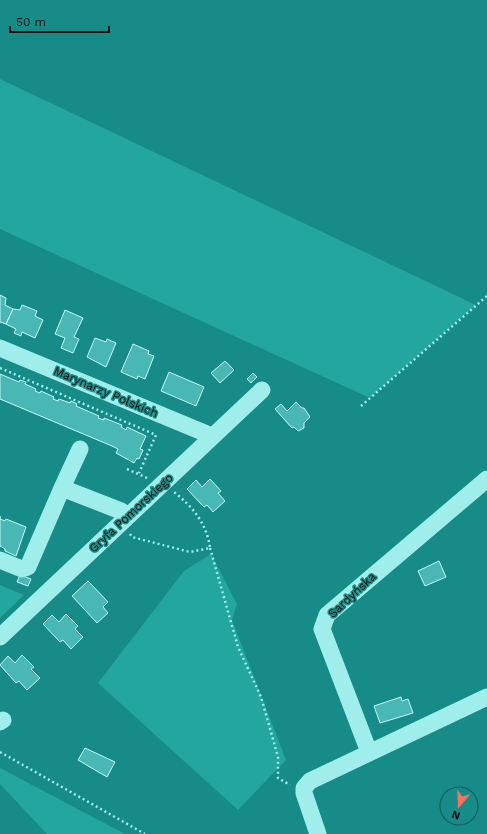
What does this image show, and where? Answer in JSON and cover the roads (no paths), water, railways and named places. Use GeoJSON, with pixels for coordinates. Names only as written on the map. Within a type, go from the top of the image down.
{"type":"FeatureCollection","features":[{"type":"Feature","properties":{"kind":"street","name":"Marynarzy Polskich"},"geometry":{"type":"LineString","coordinates":[[0,348],[212,436]]}},
{"type":"Feature","properties":{"kind":"street","name":"Gryfa Pomorskiego"},"geometry":{"type":"LineString","coordinates":[[0,636],[124,519],[158,482],[212,436],[262,390]]}},
{"type":"Feature","properties":{"kind":"street"},"geometry":{"type":"LineString","coordinates":[[0,560],[22,569],[28,567],[80,449]]}},
{"type":"Feature","properties":{"kind":"street","name":"Sardyńska"},"geometry":{"type":"LineString","coordinates":[[369,752],[322,629],[327,615],[487,479]]}},
{"type":"Feature","properties":{"kind":"street"},"geometry":{"type":"LineString","coordinates":[[62,488],[121,512],[124,519]]}},
{"type":"Feature","properties":{"kind":"street"},"geometry":{"type":"LineString","coordinates":[[318,834],[304,793],[304,788],[310,781],[487,697]]}}]}
